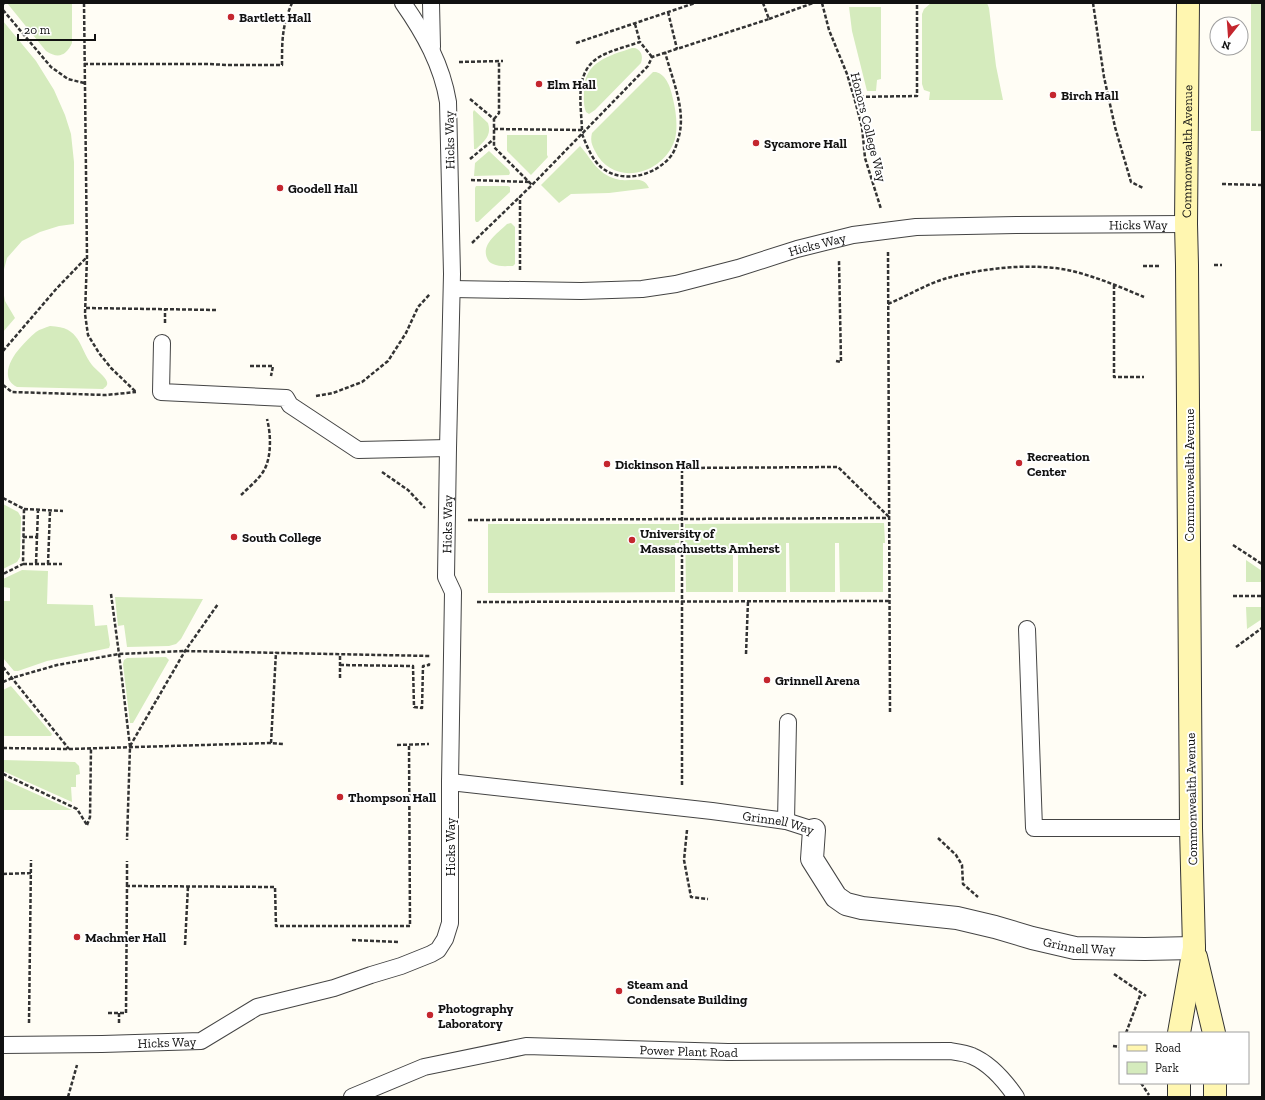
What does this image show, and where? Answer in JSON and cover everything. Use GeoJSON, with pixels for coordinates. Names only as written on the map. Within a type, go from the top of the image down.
{"type":"FeatureCollection","features":[{"type":"Feature","properties":{"kind":"main road","name":"Commonwealth Avenue"},"geometry":{"type":"LineString","coordinates":[[1179,1032],[1194,948],[1191,828],[1186,224],[1188,3]]}},
{"type":"Feature","properties":{"kind":"main road","name":"Commonwealth Avenue"},"geometry":{"type":"LineString","coordinates":[[1194,948],[1214,1032]]}},
{"type":"Feature","properties":{"kind":"main road"},"geometry":{"type":"LineString","coordinates":[[1179,1084],[1179,1097]]}},
{"type":"Feature","properties":{"kind":"main road"},"geometry":{"type":"LineString","coordinates":[[1215,1084],[1215,1097]]}},
{"type":"Feature","properties":{"kind":"street","name":"Grinnell Way"},"geometry":{"type":"LineString","coordinates":[[814,830],[812,859],[836,897],[846,904],[862,908],[957,918],[1075,948],[1145,950],[1194,948]]}},
{"type":"Feature","properties":{"kind":"lane","name":"Hicks Way"},"geometry":{"type":"LineString","coordinates":[[3,1045],[201,1041],[257,1007],[334,988],[401,966],[431,954],[438,950],[448,933],[450,923],[450,782],[453,592],[446,577],[452,289],[448,102],[438,63],[416,21],[403,3]]}},
{"type":"Feature","properties":{"kind":"lane"},"geometry":{"type":"LineString","coordinates":[[431,3],[433,53]]}},
{"type":"Feature","properties":{"kind":"lane","name":"Hicks Way"},"geometry":{"type":"LineString","coordinates":[[452,289],[581,291],[642,289],[676,284],[738,268],[797,249],[853,235],[916,227],[1186,224]]}},
{"type":"Feature","properties":{"kind":"lane"},"geometry":{"type":"LineString","coordinates":[[162,343],[161,392],[286,398],[290,405],[358,450],[448,448]]}},
{"type":"Feature","properties":{"kind":"lane"},"geometry":{"type":"LineString","coordinates":[[1027,629],[1034,828],[1191,828]]}},
{"type":"Feature","properties":{"kind":"lane"},"geometry":{"type":"LineString","coordinates":[[786,821],[788,722]]}},
{"type":"Feature","properties":{"kind":"lane","name":"Grinnell Way"},"geometry":{"type":"LineString","coordinates":[[450,782],[712,811],[786,821],[814,830]]}},
{"type":"Feature","properties":{"kind":"lane","name":"Power Plant Road"},"geometry":{"type":"LineString","coordinates":[[352,1097],[424,1067],[526,1046],[728,1052],[950,1051],[972,1056],[990,1067],[1006,1083],[1016,1097]]}},
{"type":"Feature","properties":{"kind":"path"},"geometry":{"type":"LineString","coordinates":[[84,3],[87,257],[86,308],[88,335],[99,353],[111,368],[136,392]]}},
{"type":"Feature","properties":{"kind":"path"},"geometry":{"type":"LineString","coordinates":[[84,64],[282,65],[282,38],[287,15],[292,3]]}},
{"type":"Feature","properties":{"kind":"path"},"geometry":{"type":"LineString","coordinates":[[576,43],[695,3]]}},
{"type":"Feature","properties":{"kind":"path"},"geometry":{"type":"LineString","coordinates":[[763,3],[768,20]]}},
{"type":"Feature","properties":{"kind":"path"},"geometry":{"type":"LineString","coordinates":[[652,56],[768,20],[813,3]]}},
{"type":"Feature","properties":{"kind":"path","name":"Honors College Way"},"geometry":{"type":"LineString","coordinates":[[822,3],[828,30],[847,74],[854,97],[862,127],[865,158],[882,211]]}},
{"type":"Feature","properties":{"kind":"path"},"geometry":{"type":"LineString","coordinates":[[854,97],[917,96],[917,3]]}},
{"type":"Feature","properties":{"kind":"path"},"geometry":{"type":"LineString","coordinates":[[1093,3],[1104,77],[1116,127],[1131,182],[1143,188]]}},
{"type":"Feature","properties":{"kind":"path"},"geometry":{"type":"LineString","coordinates":[[3,10],[51,67],[68,80],[84,83]]}},
{"type":"Feature","properties":{"kind":"path"},"geometry":{"type":"LineString","coordinates":[[668,12],[676,49]]}},
{"type":"Feature","properties":{"kind":"path"},"geometry":{"type":"LineString","coordinates":[[635,24],[640,42],[652,56]]}},
{"type":"Feature","properties":{"kind":"path"},"geometry":{"type":"LineString","coordinates":[[582,130],[581,85],[585,70],[596,58],[640,42]]}},
{"type":"Feature","properties":{"kind":"path"},"geometry":{"type":"LineString","coordinates":[[582,134],[587,146],[598,164],[617,175],[628,176],[649,173],[666,161],[672,155],[679,136],[681,118],[679,102],[665,52]]}},
{"type":"Feature","properties":{"kind":"path"},"geometry":{"type":"LineString","coordinates":[[472,244],[648,66],[652,56]]}},
{"type":"Feature","properties":{"kind":"path"},"geometry":{"type":"LineString","coordinates":[[499,61],[499,113],[494,119],[494,147],[532,185]]}},
{"type":"Feature","properties":{"kind":"path"},"geometry":{"type":"LineString","coordinates":[[459,62],[503,61]]}},
{"type":"Feature","properties":{"kind":"path"},"geometry":{"type":"LineString","coordinates":[[469,98],[494,119]]}},
{"type":"Feature","properties":{"kind":"path"},"geometry":{"type":"LineString","coordinates":[[494,129],[586,130]]}},
{"type":"Feature","properties":{"kind":"path"},"geometry":{"type":"LineString","coordinates":[[470,159],[494,139]]}},
{"type":"Feature","properties":{"kind":"path"},"geometry":{"type":"LineString","coordinates":[[470,180],[529,182]]}},
{"type":"Feature","properties":{"kind":"path"},"geometry":{"type":"LineString","coordinates":[[1222,184],[1262,185]]}},
{"type":"Feature","properties":{"kind":"path"},"geometry":{"type":"LineString","coordinates":[[520,196],[520,270]]}},
{"type":"Feature","properties":{"kind":"path"},"geometry":{"type":"LineString","coordinates":[[888,250],[890,712]]}},
{"type":"Feature","properties":{"kind":"path"},"geometry":{"type":"LineString","coordinates":[[3,351],[57,288],[87,257]]}},
{"type":"Feature","properties":{"kind":"path"},"geometry":{"type":"LineString","coordinates":[[836,362],[841,362],[840,258]]}},
{"type":"Feature","properties":{"kind":"path"},"geometry":{"type":"LineString","coordinates":[[1214,265],[1222,265]]}},
{"type":"Feature","properties":{"kind":"path"},"geometry":{"type":"LineString","coordinates":[[1143,266],[1161,266]]}},
{"type":"Feature","properties":{"kind":"path"},"geometry":{"type":"LineString","coordinates":[[888,304],[944,279],[984,270],[1030,267],[1071,271],[1102,280],[1144,297]]}},
{"type":"Feature","properties":{"kind":"path"},"geometry":{"type":"LineString","coordinates":[[1114,285],[1114,377],[1144,377]]}},
{"type":"Feature","properties":{"kind":"path"},"geometry":{"type":"LineString","coordinates":[[286,398],[309,397],[333,393],[362,382],[388,361],[406,332],[418,307],[434,290]]}},
{"type":"Feature","properties":{"kind":"path"},"geometry":{"type":"LineString","coordinates":[[86,308],[218,310]]}},
{"type":"Feature","properties":{"kind":"path"},"geometry":{"type":"LineString","coordinates":[[250,366],[273,366],[270,381]]}},
{"type":"Feature","properties":{"kind":"path"},"geometry":{"type":"LineString","coordinates":[[3,385],[12,392],[106,395],[136,392],[161,392]]}},
{"type":"Feature","properties":{"kind":"path"},"geometry":{"type":"LineString","coordinates":[[241,495],[264,472],[268,461],[269,426],[266,412]]}},
{"type":"Feature","properties":{"kind":"path"},"geometry":{"type":"LineString","coordinates":[[358,450],[367,461],[408,490],[430,513]]}},
{"type":"Feature","properties":{"kind":"path"},"geometry":{"type":"LineString","coordinates":[[682,785],[682,468],[838,467],[890,518]]}},
{"type":"Feature","properties":{"kind":"path"},"geometry":{"type":"LineString","coordinates":[[3,498],[24,509],[63,511]]}},
{"type":"Feature","properties":{"kind":"path"},"geometry":{"type":"LineString","coordinates":[[23,564],[24,509]]}},
{"type":"Feature","properties":{"kind":"path"},"geometry":{"type":"LineString","coordinates":[[36,564],[38,510]]}},
{"type":"Feature","properties":{"kind":"path"},"geometry":{"type":"LineString","coordinates":[[48,564],[50,511]]}},
{"type":"Feature","properties":{"kind":"path"},"geometry":{"type":"LineString","coordinates":[[466,520],[890,518]]}},
{"type":"Feature","properties":{"kind":"path"},"geometry":{"type":"LineString","coordinates":[[23,537],[37,538]]}},
{"type":"Feature","properties":{"kind":"path"},"geometry":{"type":"LineString","coordinates":[[1233,546],[1262,564]]}},
{"type":"Feature","properties":{"kind":"path"},"geometry":{"type":"LineString","coordinates":[[3,574],[23,564],[62,564]]}},
{"type":"Feature","properties":{"kind":"path"},"geometry":{"type":"LineString","coordinates":[[111,594],[130,746],[127,840]]}},
{"type":"Feature","properties":{"kind":"path"},"geometry":{"type":"LineString","coordinates":[[1233,596],[1262,596]]}},
{"type":"Feature","properties":{"kind":"path"},"geometry":{"type":"LineString","coordinates":[[746,654],[748,601]]}},
{"type":"Feature","properties":{"kind":"path"},"geometry":{"type":"LineString","coordinates":[[477,602],[890,601]]}},
{"type":"Feature","properties":{"kind":"path"},"geometry":{"type":"LineString","coordinates":[[130,746],[185,651],[218,604]]}},
{"type":"Feature","properties":{"kind":"path"},"geometry":{"type":"LineString","coordinates":[[1236,647],[1262,628]]}},
{"type":"Feature","properties":{"kind":"path"},"geometry":{"type":"LineString","coordinates":[[3,682],[57,665],[119,654],[185,651],[433,656]]}},
{"type":"Feature","properties":{"kind":"path"},"geometry":{"type":"LineString","coordinates":[[271,743],[276,652]]}},
{"type":"Feature","properties":{"kind":"path"},"geometry":{"type":"LineString","coordinates":[[340,654],[340,678]]}},
{"type":"Feature","properties":{"kind":"path"},"geometry":{"type":"LineString","coordinates":[[340,665],[413,666],[414,707],[422,708],[423,666],[429,665],[429,656]]}},
{"type":"Feature","properties":{"kind":"path"},"geometry":{"type":"LineString","coordinates":[[3,667],[69,748]]}},
{"type":"Feature","properties":{"kind":"path"},"geometry":{"type":"LineString","coordinates":[[3,748],[91,748],[271,743],[283,744]]}},
{"type":"Feature","properties":{"kind":"path"},"geometry":{"type":"LineString","coordinates":[[397,744],[427,744]]}},
{"type":"Feature","properties":{"kind":"path"},"geometry":{"type":"LineString","coordinates":[[127,886],[275,887],[276,926],[410,926],[409,744]]}},
{"type":"Feature","properties":{"kind":"path"},"geometry":{"type":"LineString","coordinates":[[3,774],[77,809],[87,825],[90,817],[91,748]]}},
{"type":"Feature","properties":{"kind":"path"},"geometry":{"type":"LineString","coordinates":[[687,829],[684,860],[691,898],[708,899]]}},
{"type":"Feature","properties":{"kind":"path"},"geometry":{"type":"LineString","coordinates":[[938,838],[956,855],[962,865],[963,884],[979,898]]}},
{"type":"Feature","properties":{"kind":"path"},"geometry":{"type":"LineString","coordinates":[[30,1045],[32,860]]}},
{"type":"Feature","properties":{"kind":"path"},"geometry":{"type":"LineString","coordinates":[[108,1013],[126,1013],[127,861]]}},
{"type":"Feature","properties":{"kind":"path"},"geometry":{"type":"LineString","coordinates":[[3,874],[31,873]]}},
{"type":"Feature","properties":{"kind":"path"},"geometry":{"type":"LineString","coordinates":[[185,945],[188,886]]}},
{"type":"Feature","properties":{"kind":"path"},"geometry":{"type":"LineString","coordinates":[[352,940],[404,943]]}},
{"type":"Feature","properties":{"kind":"path"},"geometry":{"type":"LineString","coordinates":[[1126,1032],[1141,993]]}},
{"type":"Feature","properties":{"kind":"path"},"geometry":{"type":"LineString","coordinates":[[1113,1046],[1119,1047]]}},
{"type":"Feature","properties":{"kind":"path"},"geometry":{"type":"LineString","coordinates":[[68,1097],[77,1063]]}},
{"type":"Feature","properties":{"kind":"path"},"geometry":{"type":"LineString","coordinates":[[1142,1084],[1149,1095]]}},
{"type":"Feature","properties":{"kind":"green space"},"geometry":{"type":"Polygon","coordinates":[[[7,3],[72,3],[72,43],[70,47],[61,55],[54,55],[46,51],[7,3]]]}},
{"type":"Feature","properties":{"kind":"green space"},"geometry":{"type":"Polygon","coordinates":[[[931,3],[987,3],[989,8],[996,66],[1003,100],[929,100],[930,92],[924,90],[922,84],[922,14],[924,9],[931,3]]]}},
{"type":"Feature","properties":{"kind":"green space"},"geometry":{"type":"Polygon","coordinates":[[[1251,3],[1262,3],[1262,131],[1251,131],[1251,3]]]}},
{"type":"Feature","properties":{"kind":"green space"},"geometry":{"type":"Polygon","coordinates":[[[849,7],[881,7],[881,79],[877,80],[876,91],[867,91],[852,31],[849,7]]]}},
{"type":"Feature","properties":{"kind":"green space"},"geometry":{"type":"Polygon","coordinates":[[[3,21],[36,61],[54,90],[65,115],[71,134],[74,162],[74,224],[59,226],[40,232],[22,241],[7,258],[3,273],[3,21]]]}},
{"type":"Feature","properties":{"kind":"green space"},"geometry":{"type":"Polygon","coordinates":[[[635,48],[641,52],[641,63],[595,110],[589,114],[586,112],[584,104],[584,90],[585,80],[589,72],[600,61],[607,57],[635,48]]]}},
{"type":"Feature","properties":{"kind":"green space"},"geometry":{"type":"Polygon","coordinates":[[[653,72],[660,74],[666,79],[671,91],[676,119],[675,139],[669,151],[660,161],[650,168],[638,172],[625,173],[614,170],[603,163],[595,151],[591,138],[592,133],[653,72]]]}},
{"type":"Feature","properties":{"kind":"green space"},"geometry":{"type":"Polygon","coordinates":[[[474,110],[488,123],[489,128],[488,135],[476,149],[474,149],[474,110]]]}},
{"type":"Feature","properties":{"kind":"green space"},"geometry":{"type":"Polygon","coordinates":[[[507,135],[547,135],[548,157],[531,175],[507,151],[507,135]]]}},
{"type":"Feature","properties":{"kind":"green space"},"geometry":{"type":"Polygon","coordinates":[[[580,146],[595,165],[604,173],[616,179],[643,181],[649,188],[609,193],[571,194],[559,203],[541,185],[580,146]]]}},
{"type":"Feature","properties":{"kind":"green space"},"geometry":{"type":"Polygon","coordinates":[[[489,151],[509,170],[509,175],[474,176],[475,163],[489,151]]]}},
{"type":"Feature","properties":{"kind":"green space"},"geometry":{"type":"Polygon","coordinates":[[[476,186],[510,187],[510,192],[478,222],[475,220],[476,186]]]}},
{"type":"Feature","properties":{"kind":"green space"},"geometry":{"type":"Polygon","coordinates":[[[511,223],[515,227],[515,264],[513,266],[498,266],[492,264],[489,262],[486,253],[488,243],[507,224],[511,223]]]}},
{"type":"Feature","properties":{"kind":"green space"},"geometry":{"type":"Polygon","coordinates":[[[3,290],[5,301],[15,318],[3,332],[3,290]]]}},
{"type":"Feature","properties":{"kind":"green space"},"geometry":{"type":"Polygon","coordinates":[[[50,326],[60,327],[73,334],[92,365],[106,380],[107,384],[103,389],[17,387],[12,383],[9,379],[8,369],[16,353],[36,332],[50,326]]]}},
{"type":"Feature","properties":{"kind":"green space"},"geometry":{"type":"Polygon","coordinates":[[[3,504],[18,512],[21,517],[20,557],[17,562],[3,569],[3,504]]]}},
{"type":"Feature","properties":{"kind":"green space"},"geometry":{"type":"Polygon","coordinates":[[[884,523],[885,543],[883,543],[883,592],[840,592],[839,543],[835,543],[835,592],[790,592],[789,543],[786,543],[786,592],[738,592],[738,543],[733,543],[733,592],[686,592],[685,524],[884,523]]]}},
{"type":"Feature","properties":{"kind":"green space"},"geometry":{"type":"Polygon","coordinates":[[[488,524],[679,524],[679,543],[675,543],[675,592],[488,593],[488,524]]]}},
{"type":"Feature","properties":{"kind":"green space"},"geometry":{"type":"Polygon","coordinates":[[[1246,560],[1262,571],[1262,582],[1246,582],[1246,560]]]}},
{"type":"Feature","properties":{"kind":"green space"},"geometry":{"type":"Polygon","coordinates":[[[22,570],[48,571],[47,604],[93,605],[95,626],[107,625],[110,645],[109,648],[47,661],[14,671],[3,658],[3,601],[10,601],[10,588],[3,587],[3,579],[22,570]]]}},
{"type":"Feature","properties":{"kind":"green space"},"geometry":{"type":"Polygon","coordinates":[[[115,597],[203,599],[181,639],[176,644],[169,646],[127,647],[124,625],[118,626],[115,597]]]}},
{"type":"Feature","properties":{"kind":"green space"},"geometry":{"type":"Polygon","coordinates":[[[1246,607],[1262,607],[1262,619],[1247,629],[1246,607]]]}},
{"type":"Feature","properties":{"kind":"green space"},"geometry":{"type":"Polygon","coordinates":[[[166,657],[169,660],[133,723],[130,723],[123,664],[124,660],[127,658],[166,657]]]}},
{"type":"Feature","properties":{"kind":"green space"},"geometry":{"type":"Polygon","coordinates":[[[11,686],[52,734],[51,736],[3,736],[3,690],[11,686]]]}},
{"type":"Feature","properties":{"kind":"green space"},"geometry":{"type":"Polygon","coordinates":[[[3,760],[75,762],[79,766],[80,774],[76,775],[76,787],[71,787],[72,802],[3,771],[3,760]]]}},
{"type":"Feature","properties":{"kind":"green space"},"geometry":{"type":"Polygon","coordinates":[[[3,779],[72,810],[3,810],[3,779]]]}},
{"type":"Feature","properties":{"kind":"place","name":"Bartlett Hall"},"geometry":{"type":"Point","coordinates":[231,17]}},
{"type":"Feature","properties":{"kind":"place","name":"Elm Hall"},"geometry":{"type":"Point","coordinates":[539,84]}},
{"type":"Feature","properties":{"kind":"place","name":"Birch Hall"},"geometry":{"type":"Point","coordinates":[1053,95]}},
{"type":"Feature","properties":{"kind":"place","name":"Sycamore Hall"},"geometry":{"type":"Point","coordinates":[756,143]}},
{"type":"Feature","properties":{"kind":"place","name":"Goodell Hall"},"geometry":{"type":"Point","coordinates":[280,188]}},
{"type":"Feature","properties":{"kind":"place","name":"Recreation Center"},"geometry":{"type":"Point","coordinates":[1019,463]}},
{"type":"Feature","properties":{"kind":"place","name":"Dickinson Hall"},"geometry":{"type":"Point","coordinates":[607,464]}},
{"type":"Feature","properties":{"kind":"place","name":"South College"},"geometry":{"type":"Point","coordinates":[234,537]}},
{"type":"Feature","properties":{"kind":"place","name":"University of Massachusetts Amherst"},"geometry":{"type":"Point","coordinates":[632,540]}},
{"type":"Feature","properties":{"kind":"place","name":"Grinnell Arena"},"geometry":{"type":"Point","coordinates":[767,680]}},
{"type":"Feature","properties":{"kind":"place","name":"Thompson Hall"},"geometry":{"type":"Point","coordinates":[340,797]}},
{"type":"Feature","properties":{"kind":"place","name":"Machmer Hall"},"geometry":{"type":"Point","coordinates":[77,937]}},
{"type":"Feature","properties":{"kind":"place","name":"Steam and Condensate Building"},"geometry":{"type":"Point","coordinates":[619,991]}},
{"type":"Feature","properties":{"kind":"place","name":"Photography Laboratory"},"geometry":{"type":"Point","coordinates":[430,1015]}}]}
